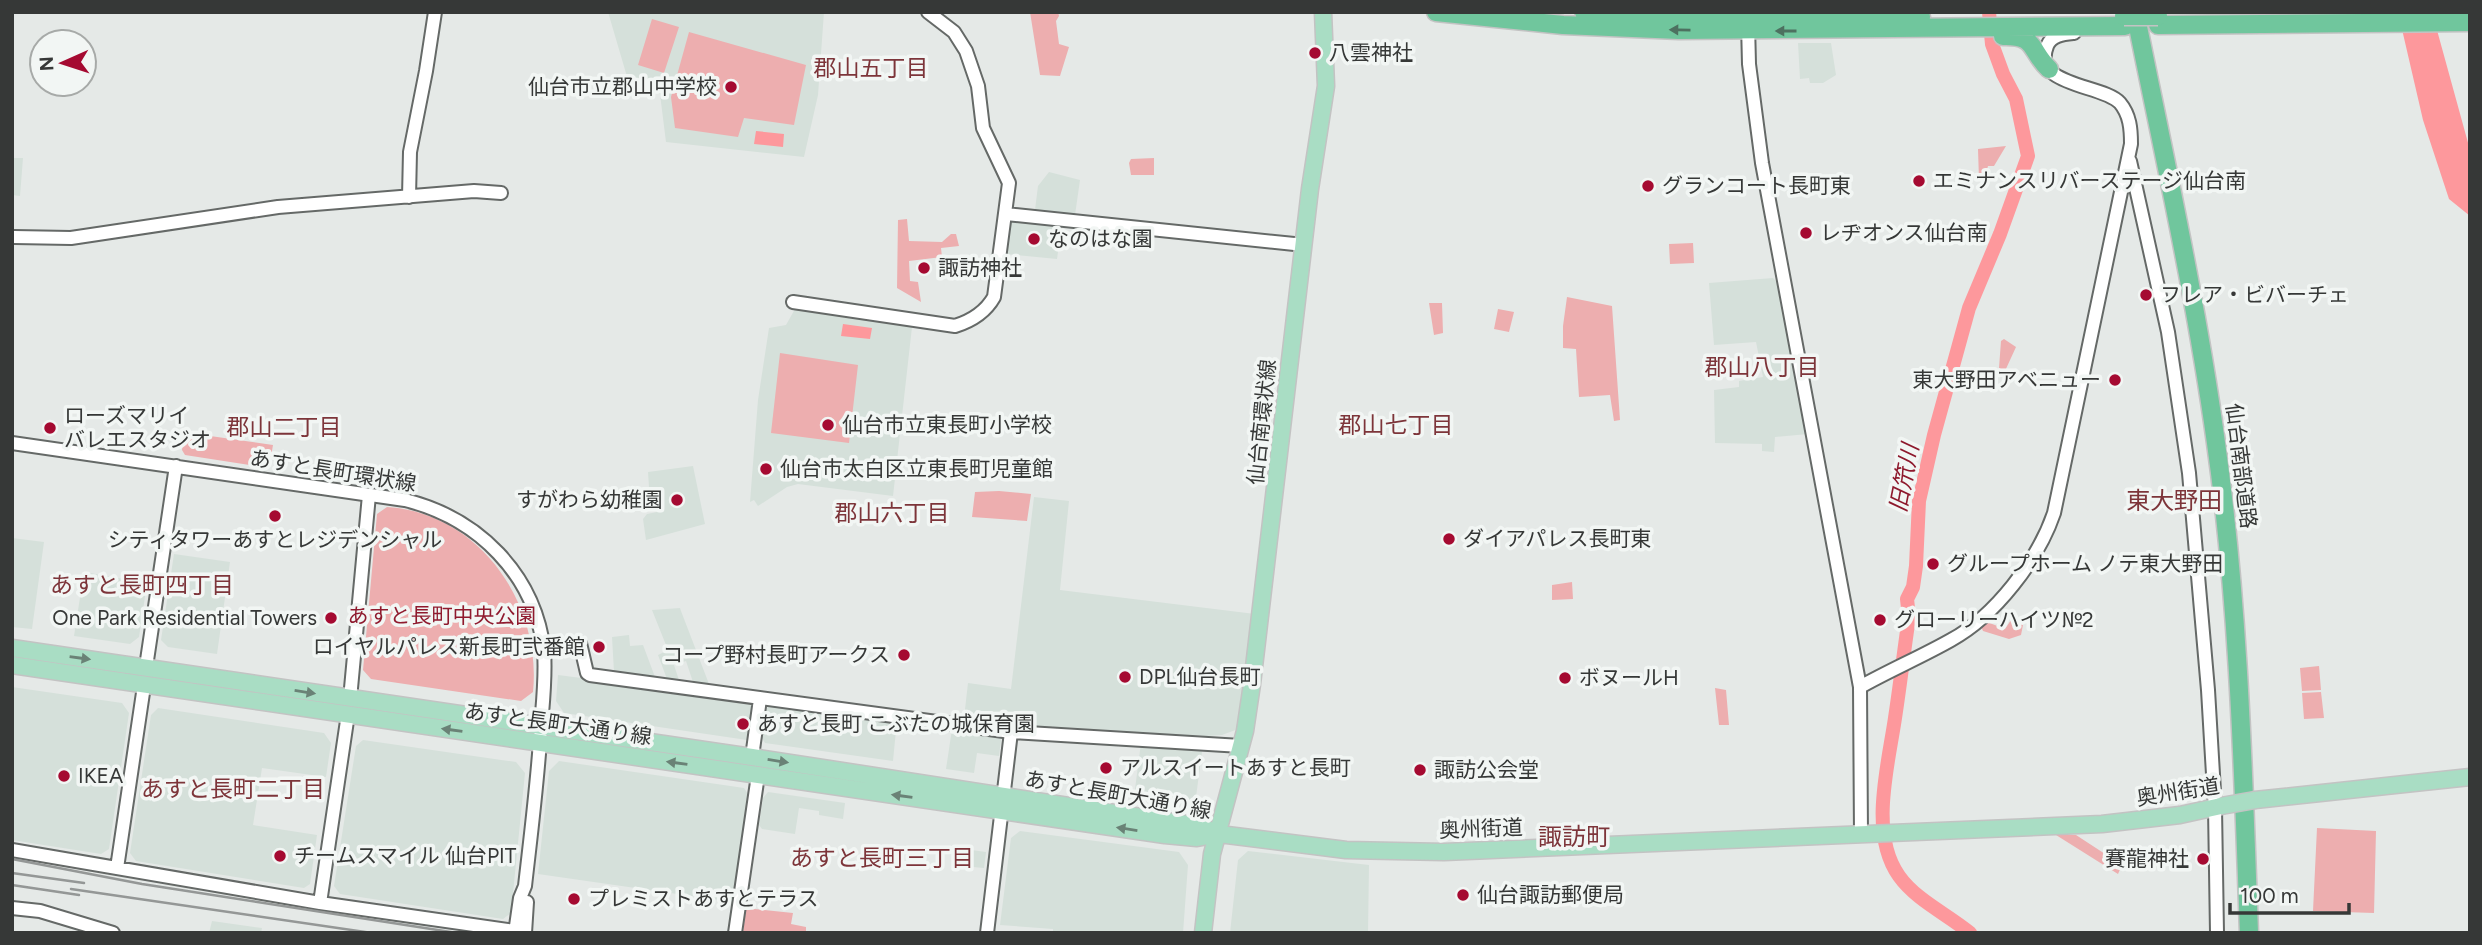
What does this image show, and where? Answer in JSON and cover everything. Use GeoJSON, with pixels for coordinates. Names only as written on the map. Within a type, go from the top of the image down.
{"type":"FeatureCollection","features":[{"type":"Feature","properties":{"kind":"highway"},"geometry":{"type":"LineString","coordinates":[[1436,12],[1563,25],[1679,30],[1871,16],[1956,27]]}},
{"type":"Feature","properties":{"kind":"highway"},"geometry":{"type":"LineString","coordinates":[[1584,12],[1748,24],[1905,29],[2011,26],[2122,18],[2470,23]]}},
{"type":"Feature","properties":{"kind":"highway"},"geometry":{"type":"LineString","coordinates":[[2165,20],[2470,14]]}},
{"type":"Feature","properties":{"kind":"highway","name":"仙台南部道路"},"geometry":{"type":"LineString","coordinates":[[2122,18],[2191,282],[2217,444],[2237,646],[2249,933]]}},
{"type":"Feature","properties":{"kind":"highway"},"geometry":{"type":"LineString","coordinates":[[2011,26],[2032,43],[2049,69]]}},
{"type":"Feature","properties":{"kind":"main road","name":"仙台南環状線"},"geometry":{"type":"LineString","coordinates":[[1203,933],[1212,854],[1241,746],[1252,684],[1310,189],[1326,86],[1323,12]]}},
{"type":"Feature","properties":{"kind":"main road","name":"あすと長町大通り線"},"geometry":{"type":"LineString","coordinates":[[12,648],[146,667],[349,707]]}},
{"type":"Feature","properties":{"kind":"main road","name":"あすと長町大通り線"},"geometry":{"type":"LineString","coordinates":[[12,666],[144,686],[349,707],[541,734],[752,757],[1193,838],[1219,834]]}},
{"type":"Feature","properties":{"kind":"main road","name":"あすと長町大通り線"},"geometry":{"type":"LineString","coordinates":[[541,734],[758,775],[1002,804]]}},
{"type":"Feature","properties":{"kind":"main road","name":"奥州街道"},"geometry":{"type":"LineString","coordinates":[[1219,834],[1334,849],[1412,852],[2102,824],[2160,818],[2278,797],[2470,777]]}},
{"type":"Feature","properties":{"kind":"main road","name":"仙台南環状線"},"geometry":{"type":"LineString","coordinates":[[1212,933],[1221,855],[1219,834]]}},
{"type":"Feature","properties":{"kind":"street"},"geometry":{"type":"LineString","coordinates":[[410,197],[410,152],[435,12]]}},
{"type":"Feature","properties":{"kind":"street"},"geometry":{"type":"LineString","coordinates":[[793,302],[955,326],[966,323],[982,312],[994,298],[1009,183],[983,128],[974,70],[967,51],[954,32],[928,12]]}},
{"type":"Feature","properties":{"kind":"street"},"geometry":{"type":"LineString","coordinates":[[1871,16],[1891,12]]}},
{"type":"Feature","properties":{"kind":"street"},"geometry":{"type":"LineString","coordinates":[[1860,687],[1953,639],[1981,617],[2022,573],[2047,534],[2064,468],[2129,157],[2131,133],[2126,112],[2121,104],[2111,97],[2057,77],[2049,69],[2045,54],[2049,42],[2059,35],[2122,18]]}},
{"type":"Feature","properties":{"kind":"street"},"geometry":{"type":"LineString","coordinates":[[1748,24],[1749,64],[1762,163],[1860,687],[1866,834]]}},
{"type":"Feature","properties":{"kind":"street"},"geometry":{"type":"LineString","coordinates":[[2129,157],[2168,332],[2199,559],[2218,807],[2217,933]]}},
{"type":"Feature","properties":{"kind":"street"},"geometry":{"type":"LineString","coordinates":[[14,237],[71,237],[113,233],[278,207],[474,191],[501,193]]}},
{"type":"Feature","properties":{"kind":"street"},"geometry":{"type":"LineString","coordinates":[[1006,214],[1304,245]]}},
{"type":"Feature","properties":{"kind":"street","name":"あすと長町環状線"},"geometry":{"type":"LineString","coordinates":[[12,443],[419,504],[460,521],[490,543],[513,569],[532,603],[544,650],[541,734],[525,886],[527,898],[521,932]]}},
{"type":"Feature","properties":{"kind":"street"},"geometry":{"type":"LineString","coordinates":[[146,667],[176,467]]}},
{"type":"Feature","properties":{"kind":"street"},"geometry":{"type":"LineString","coordinates":[[320,903],[349,707],[369,495]]}},
{"type":"Feature","properties":{"kind":"street"},"geometry":{"type":"LineString","coordinates":[[580,643],[587,673],[590,675],[1011,732],[1241,746]]}},
{"type":"Feature","properties":{"kind":"street"},"geometry":{"type":"LineString","coordinates":[[117,868],[144,686]]}},
{"type":"Feature","properties":{"kind":"street"},"geometry":{"type":"LineString","coordinates":[[752,757],[760,699]]}},
{"type":"Feature","properties":{"kind":"street"},"geometry":{"type":"LineString","coordinates":[[987,933],[1011,732]]}},
{"type":"Feature","properties":{"kind":"street"},"geometry":{"type":"LineString","coordinates":[[735,933],[758,775]]}},
{"type":"Feature","properties":{"kind":"street"},"geometry":{"type":"LineString","coordinates":[[12,850],[320,903],[521,932]]}},
{"type":"Feature","properties":{"kind":"street"},"geometry":{"type":"LineString","coordinates":[[12,908],[40,911],[113,933]]}},
{"type":"Feature","properties":{"kind":"shaded area","name":"仙台市立郡山中学校"},"geometry":{"type":"Polygon","coordinates":[[[608,12],[824,12],[818,95],[804,157],[666,142],[660,94],[628,80],[608,12]]]}},
{"type":"Feature","properties":{"kind":"shaded area"},"geometry":{"type":"Polygon","coordinates":[[[2398,12],[2432,12],[2470,150],[2470,216],[2449,199],[2423,120],[2398,12]]]}},
{"type":"Feature","properties":{"kind":"shaded area"},"geometry":{"type":"Polygon","coordinates":[[[1798,43],[1831,43],[1836,75],[1823,83],[1810,83],[1809,78],[1800,79],[1798,43]]]}},
{"type":"Feature","properties":{"kind":"shaded area"},"geometry":{"type":"Polygon","coordinates":[[[756,131],[784,134],[783,147],[754,144],[756,131]]]}},
{"type":"Feature","properties":{"kind":"shaded area"},"geometry":{"type":"Polygon","coordinates":[[[12,158],[23,158],[20,196],[12,195],[12,158]]]}},
{"type":"Feature","properties":{"kind":"shaded area"},"geometry":{"type":"Polygon","coordinates":[[[1049,172],[1080,180],[1075,215],[1035,210],[1038,186],[1049,172]]]}},
{"type":"Feature","properties":{"kind":"shaded area","name":"なのはな園"},"geometry":{"type":"Polygon","coordinates":[[[1010,219],[1062,224],[1057,259],[1006,254],[1010,219]]]}},
{"type":"Feature","properties":{"kind":"shaded area"},"geometry":{"type":"Polygon","coordinates":[[[1773,278],[1779,284],[1808,434],[1775,437],[1774,452],[1762,451],[1762,444],[1715,443],[1714,390],[1739,387],[1739,381],[1763,377],[1756,342],[1714,345],[1709,283],[1773,278]]]}},
{"type":"Feature","properties":{"kind":"shaded area","name":"仙台市立東長町小学校"},"geometry":{"type":"Polygon","coordinates":[[[795,309],[912,327],[893,496],[798,484],[787,487],[758,506],[754,500],[750,502],[758,400],[769,328],[786,325],[795,309]]]}},
{"type":"Feature","properties":{"kind":"shaded area"},"geometry":{"type":"Polygon","coordinates":[[[843,324],[872,328],[870,339],[841,336],[843,324]]]}},
{"type":"Feature","properties":{"kind":"shaded area","name":"すがわら幼稚園"},"geometry":{"type":"Polygon","coordinates":[[[693,466],[705,524],[646,540],[643,519],[647,514],[657,512],[653,487],[649,487],[648,472],[693,466]]]}},
{"type":"Feature","properties":{"kind":"shaded area"},"geometry":{"type":"Polygon","coordinates":[[[1034,497],[1069,501],[1060,590],[1255,614],[1238,729],[1222,735],[1205,736],[1019,726],[964,718],[968,683],[1011,689],[1034,497]]]}},
{"type":"Feature","properties":{"kind":"shaded area"},"geometry":{"type":"Polygon","coordinates":[[[12,538],[44,542],[32,629],[12,627],[12,538]]]}},
{"type":"Feature","properties":{"kind":"shaded area"},"geometry":{"type":"Polygon","coordinates":[[[174,554],[230,562],[217,654],[168,647],[161,640],[174,554]]]}},
{"type":"Feature","properties":{"kind":"shaded area"},"geometry":{"type":"Polygon","coordinates":[[[84,572],[147,583],[139,637],[130,644],[74,636],[84,572]]]}},
{"type":"Feature","properties":{"kind":"shaded area"},"geometry":{"type":"Polygon","coordinates":[[[680,608],[709,684],[693,682],[686,661],[674,665],[679,680],[667,679],[658,655],[668,650],[652,610],[680,608]]]}},
{"type":"Feature","properties":{"kind":"shaded area"},"geometry":{"type":"Polygon","coordinates":[[[629,635],[630,646],[643,645],[655,677],[614,672],[612,637],[629,635]]]}},
{"type":"Feature","properties":{"kind":"shaded area"},"geometry":{"type":"Polygon","coordinates":[[[558,675],[753,700],[755,704],[751,737],[747,740],[564,713],[556,701],[558,675]]]}},
{"type":"Feature","properties":{"kind":"shaded area","name":"IKEA"},"geometry":{"type":"Polygon","coordinates":[[[12,687],[122,703],[129,713],[109,849],[101,854],[12,840],[12,687]]]}},
{"type":"Feature","properties":{"kind":"shaded area"},"geometry":{"type":"Polygon","coordinates":[[[770,705],[897,720],[893,761],[765,743],[762,738],[765,710],[770,705]]]}},
{"type":"Feature","properties":{"kind":"shaded area"},"geometry":{"type":"Polygon","coordinates":[[[158,708],[324,733],[331,743],[326,777],[262,768],[253,825],[317,835],[310,884],[304,888],[136,861],[130,853],[151,715],[158,708]]]}},
{"type":"Feature","properties":{"kind":"shaded area"},"geometry":{"type":"Polygon","coordinates":[[[952,729],[998,735],[1001,740],[999,756],[977,753],[974,773],[946,769],[952,729]]]}},
{"type":"Feature","properties":{"kind":"shaded area"},"geometry":{"type":"Polygon","coordinates":[[[363,740],[516,762],[525,773],[511,913],[503,919],[340,894],[334,886],[356,746],[363,740]]]}},
{"type":"Feature","properties":{"kind":"shaded area"},"geometry":{"type":"Polygon","coordinates":[[[1141,743],[1199,748],[1202,752],[1196,797],[1181,804],[1134,797],[1141,743]]]}},
{"type":"Feature","properties":{"kind":"shaded area"},"geometry":{"type":"Polygon","coordinates":[[[559,761],[744,788],[748,794],[733,902],[538,874],[549,771],[559,761]]]}},
{"type":"Feature","properties":{"kind":"shaded area"},"geometry":{"type":"Polygon","coordinates":[[[768,792],[845,803],[843,819],[799,808],[795,834],[762,829],[759,825],[763,798],[768,792]]]}},
{"type":"Feature","properties":{"kind":"shaded area"},"geometry":{"type":"Polygon","coordinates":[[[1020,831],[1179,852],[1188,865],[1183,933],[1053,933],[1053,929],[1000,925],[1011,838],[1020,831]]]}},
{"type":"Feature","properties":{"kind":"shaded area"},"geometry":{"type":"Polygon","coordinates":[[[964,849],[986,852],[984,868],[962,866],[964,849]]]}},
{"type":"Feature","properties":{"kind":"shaded area"},"geometry":{"type":"Polygon","coordinates":[[[1248,851],[1369,865],[1368,933],[1230,933],[1238,860],[1248,851]]]}},
{"type":"Feature","properties":{"kind":"shaded area"},"geometry":{"type":"Polygon","coordinates":[[[212,921],[262,928],[261,933],[209,933],[212,921]]]}},
{"type":"Feature","properties":{"kind":"green space"},"geometry":{"type":"Polygon","coordinates":[[[1030,12],[1058,12],[1056,21],[1059,44],[1069,47],[1060,76],[1040,75],[1030,12]]]}},
{"type":"Feature","properties":{"kind":"green space"},"geometry":{"type":"Polygon","coordinates":[[[652,19],[679,27],[664,73],[638,65],[652,19]]]}},
{"type":"Feature","properties":{"kind":"green space"},"geometry":{"type":"Polygon","coordinates":[[[689,32],[806,65],[794,125],[744,118],[738,137],[675,128],[671,97],[689,32]]]}},
{"type":"Feature","properties":{"kind":"green space"},"geometry":{"type":"Polygon","coordinates":[[[2006,146],[1994,166],[1988,166],[1984,180],[1979,180],[1978,149],[2006,146]]]}},
{"type":"Feature","properties":{"kind":"green space"},"geometry":{"type":"Polygon","coordinates":[[[1154,158],[1154,175],[1131,175],[1131,159],[1154,158]]]}},
{"type":"Feature","properties":{"kind":"green space"},"geometry":{"type":"Polygon","coordinates":[[[907,219],[909,241],[942,242],[951,234],[956,234],[959,246],[941,248],[942,257],[909,261],[910,281],[918,282],[921,302],[897,288],[898,220],[907,219]]]}},
{"type":"Feature","properties":{"kind":"green space"},"geometry":{"type":"Polygon","coordinates":[[[1693,243],[1694,263],[1670,264],[1669,244],[1693,243]]]}},
{"type":"Feature","properties":{"kind":"green space"},"geometry":{"type":"Polygon","coordinates":[[[1567,297],[1612,306],[1620,420],[1614,421],[1610,395],[1579,397],[1576,349],[1563,348],[1567,297]]]}},
{"type":"Feature","properties":{"kind":"green space"},"geometry":{"type":"Polygon","coordinates":[[[1429,303],[1442,303],[1443,333],[1434,335],[1429,303]]]}},
{"type":"Feature","properties":{"kind":"green space"},"geometry":{"type":"Polygon","coordinates":[[[1498,309],[1514,312],[1509,332],[1494,329],[1498,309]]]}},
{"type":"Feature","properties":{"kind":"green space"},"geometry":{"type":"Polygon","coordinates":[[[2004,339],[2016,347],[2005,371],[1999,368],[2001,341],[2004,339]]]}},
{"type":"Feature","properties":{"kind":"green space"},"geometry":{"type":"Polygon","coordinates":[[[780,353],[858,365],[849,443],[771,433],[780,353]]]}},
{"type":"Feature","properties":{"kind":"green space"},"geometry":{"type":"Polygon","coordinates":[[[189,433],[273,445],[269,468],[185,455],[182,450],[184,435],[189,433]]]}},
{"type":"Feature","properties":{"kind":"green space"},"geometry":{"type":"Polygon","coordinates":[[[975,492],[1031,494],[1027,521],[972,517],[975,492]]]}},
{"type":"Feature","properties":{"kind":"green space","name":"あすと長町中央公園"},"geometry":{"type":"Polygon","coordinates":[[[387,507],[420,513],[450,526],[476,545],[498,569],[515,596],[527,627],[533,659],[533,692],[521,701],[371,679],[363,670],[377,514],[387,507]]]}},
{"type":"Feature","properties":{"kind":"green space"},"geometry":{"type":"Polygon","coordinates":[[[1572,582],[1573,599],[1552,600],[1552,585],[1572,582]]]}},
{"type":"Feature","properties":{"kind":"green space"},"geometry":{"type":"Polygon","coordinates":[[[2011,620],[2023,625],[2021,635],[2009,639],[1983,631],[1981,626],[1987,622],[2005,629],[2011,620]]]}},
{"type":"Feature","properties":{"kind":"green space"},"geometry":{"type":"Polygon","coordinates":[[[12,653],[434,716],[470,727],[12,657],[12,653]]]}},
{"type":"Feature","properties":{"kind":"green space"},"geometry":{"type":"Polygon","coordinates":[[[2319,666],[2321,690],[2302,691],[2300,668],[2319,666]]]}},
{"type":"Feature","properties":{"kind":"green space"},"geometry":{"type":"Polygon","coordinates":[[[1715,688],[1726,690],[1729,725],[1719,725],[1715,688]]]}},
{"type":"Feature","properties":{"kind":"green space"},"geometry":{"type":"Polygon","coordinates":[[[2321,692],[2324,718],[2304,719],[2302,693],[2321,692]]]}},
{"type":"Feature","properties":{"kind":"green space"},"geometry":{"type":"Polygon","coordinates":[[[2317,828],[2376,831],[2374,913],[2313,911],[2317,828]]]}},
{"type":"Feature","properties":{"kind":"green space"},"geometry":{"type":"Polygon","coordinates":[[[2056,835],[2076,835],[2122,865],[2118,874],[2056,835]]]}},
{"type":"Feature","properties":{"kind":"green space"},"geometry":{"type":"Polygon","coordinates":[[[746,908],[793,913],[791,924],[806,927],[806,933],[743,933],[746,908]]]}},
{"type":"Feature","properties":{"kind":"waterway","name":"旧笊川"},"geometry":{"type":"LineString","coordinates":[[1970,933],[1923,900],[1899,876],[1890,859],[1885,840],[1883,799],[1909,617],[1907,599],[1913,587],[1916,566],[1919,501],[1969,308],[2000,234],[2028,156],[2016,99],[1992,44],[1989,12]]}},
{"type":"Feature","properties":{"kind":"railway"},"geometry":{"type":"LineString","coordinates":[[12,859],[142,884],[457,933]]}},
{"type":"Feature","properties":{"kind":"railway"},"geometry":{"type":"LineString","coordinates":[[12,873],[84,883]]}},
{"type":"Feature","properties":{"kind":"railway"},"geometry":{"type":"LineString","coordinates":[[12,885],[79,895]]}},
{"type":"Feature","properties":{"kind":"railway"},"geometry":{"type":"LineString","coordinates":[[71,889],[372,933]]}},
{"type":"Feature","properties":{"kind":"place","name":"八雲神社"},"geometry":{"type":"Point","coordinates":[1315,53]}},
{"type":"Feature","properties":{"kind":"place","name":"仙台市立郡山中学校"},"geometry":{"type":"Point","coordinates":[731,87]}},
{"type":"Feature","properties":{"kind":"place","name":"エミナンスリバーステージ仙台南"},"geometry":{"type":"Point","coordinates":[1919,181]}},
{"type":"Feature","properties":{"kind":"place","name":"グランコート長町東"},"geometry":{"type":"Point","coordinates":[1648,186]}},
{"type":"Feature","properties":{"kind":"place","name":"レヂオンス仙台南"},"geometry":{"type":"Point","coordinates":[1806,233]}},
{"type":"Feature","properties":{"kind":"place","name":"なのはな園"},"geometry":{"type":"Point","coordinates":[1034,239]}},
{"type":"Feature","properties":{"kind":"place","name":"諏訪神社"},"geometry":{"type":"Point","coordinates":[924,268]}},
{"type":"Feature","properties":{"kind":"place","name":"フレア・ビバーチェ"},"geometry":{"type":"Point","coordinates":[2146,295]}},
{"type":"Feature","properties":{"kind":"place","name":"東大野田アベニュー"},"geometry":{"type":"Point","coordinates":[2115,380]}},
{"type":"Feature","properties":{"kind":"place","name":"仙台市立東長町小学校"},"geometry":{"type":"Point","coordinates":[828,425]}},
{"type":"Feature","properties":{"kind":"place","name":"ローズマリイ バレエスタジオ"},"geometry":{"type":"Point","coordinates":[50,428]}},
{"type":"Feature","properties":{"kind":"place","name":"仙台市太白区立東長町児童館"},"geometry":{"type":"Point","coordinates":[766,469]}},
{"type":"Feature","properties":{"kind":"place","name":"すがわら幼稚園"},"geometry":{"type":"Point","coordinates":[677,500]}},
{"type":"Feature","properties":{"kind":"place","name":"シティタワーあすとレジデンシャル"},"geometry":{"type":"Point","coordinates":[275,516]}},
{"type":"Feature","properties":{"kind":"place","name":"ダイアパレス長町東"},"geometry":{"type":"Point","coordinates":[1449,539]}},
{"type":"Feature","properties":{"kind":"place","name":"グループホーム ノテ東大野田"},"geometry":{"type":"Point","coordinates":[1933,564]}},
{"type":"Feature","properties":{"kind":"place","name":"One Park Residential Towers"},"geometry":{"type":"Point","coordinates":[331,618]}},
{"type":"Feature","properties":{"kind":"place","name":"グローリーハイツ№2"},"geometry":{"type":"Point","coordinates":[1880,620]}},
{"type":"Feature","properties":{"kind":"place","name":"ロイヤルパレス新長町弐番館"},"geometry":{"type":"Point","coordinates":[599,647]}},
{"type":"Feature","properties":{"kind":"place","name":"コープ野村長町アークス"},"geometry":{"type":"Point","coordinates":[904,655]}},
{"type":"Feature","properties":{"kind":"place","name":"DPL仙台長町"},"geometry":{"type":"Point","coordinates":[1125,677]}},
{"type":"Feature","properties":{"kind":"place","name":"ボヌールH"},"geometry":{"type":"Point","coordinates":[1565,678]}},
{"type":"Feature","properties":{"kind":"place","name":"あすと長町 こぶたの城保育園"},"geometry":{"type":"Point","coordinates":[743,724]}},
{"type":"Feature","properties":{"kind":"place","name":"アルスイートあすと長町"},"geometry":{"type":"Point","coordinates":[1106,768]}},
{"type":"Feature","properties":{"kind":"place","name":"諏訪公会堂"},"geometry":{"type":"Point","coordinates":[1420,770]}},
{"type":"Feature","properties":{"kind":"place","name":"IKEA"},"geometry":{"type":"Point","coordinates":[64,776]}},
{"type":"Feature","properties":{"kind":"place","name":"チームスマイル 仙台PIT"},"geometry":{"type":"Point","coordinates":[280,856]}},
{"type":"Feature","properties":{"kind":"place","name":"賽龍神社"},"geometry":{"type":"Point","coordinates":[2203,859]}},
{"type":"Feature","properties":{"kind":"place","name":"仙台諏訪郵便局"},"geometry":{"type":"Point","coordinates":[1463,895]}},
{"type":"Feature","properties":{"kind":"place","name":"プレミストあすとテラス"},"geometry":{"type":"Point","coordinates":[574,899]}},
{"type":"Feature","properties":{"kind":"district","name":"郡山五丁目"},"geometry":{"type":"Point","coordinates":[871,68]}},
{"type":"Feature","properties":{"kind":"district","name":"郡山八丁目"},"geometry":{"type":"Point","coordinates":[1762,367]}},
{"type":"Feature","properties":{"kind":"district","name":"郡山七丁目"},"geometry":{"type":"Point","coordinates":[1396,425]}},
{"type":"Feature","properties":{"kind":"district","name":"郡山二丁目"},"geometry":{"type":"Point","coordinates":[284,427]}},
{"type":"Feature","properties":{"kind":"district","name":"東大野田"},"geometry":{"type":"Point","coordinates":[2174,501]}},
{"type":"Feature","properties":{"kind":"district","name":"郡山六丁目"},"geometry":{"type":"Point","coordinates":[892,513]}},
{"type":"Feature","properties":{"kind":"district","name":"あすと長町四丁目"},"geometry":{"type":"Point","coordinates":[142,585]}},
{"type":"Feature","properties":{"kind":"district","name":"あすと長町二丁目"},"geometry":{"type":"Point","coordinates":[233,789]}},
{"type":"Feature","properties":{"kind":"district","name":"諏訪町"},"geometry":{"type":"Point","coordinates":[1574,837]}},
{"type":"Feature","properties":{"kind":"district","name":"あすと長町三丁目"},"geometry":{"type":"Point","coordinates":[882,858]}}]}
